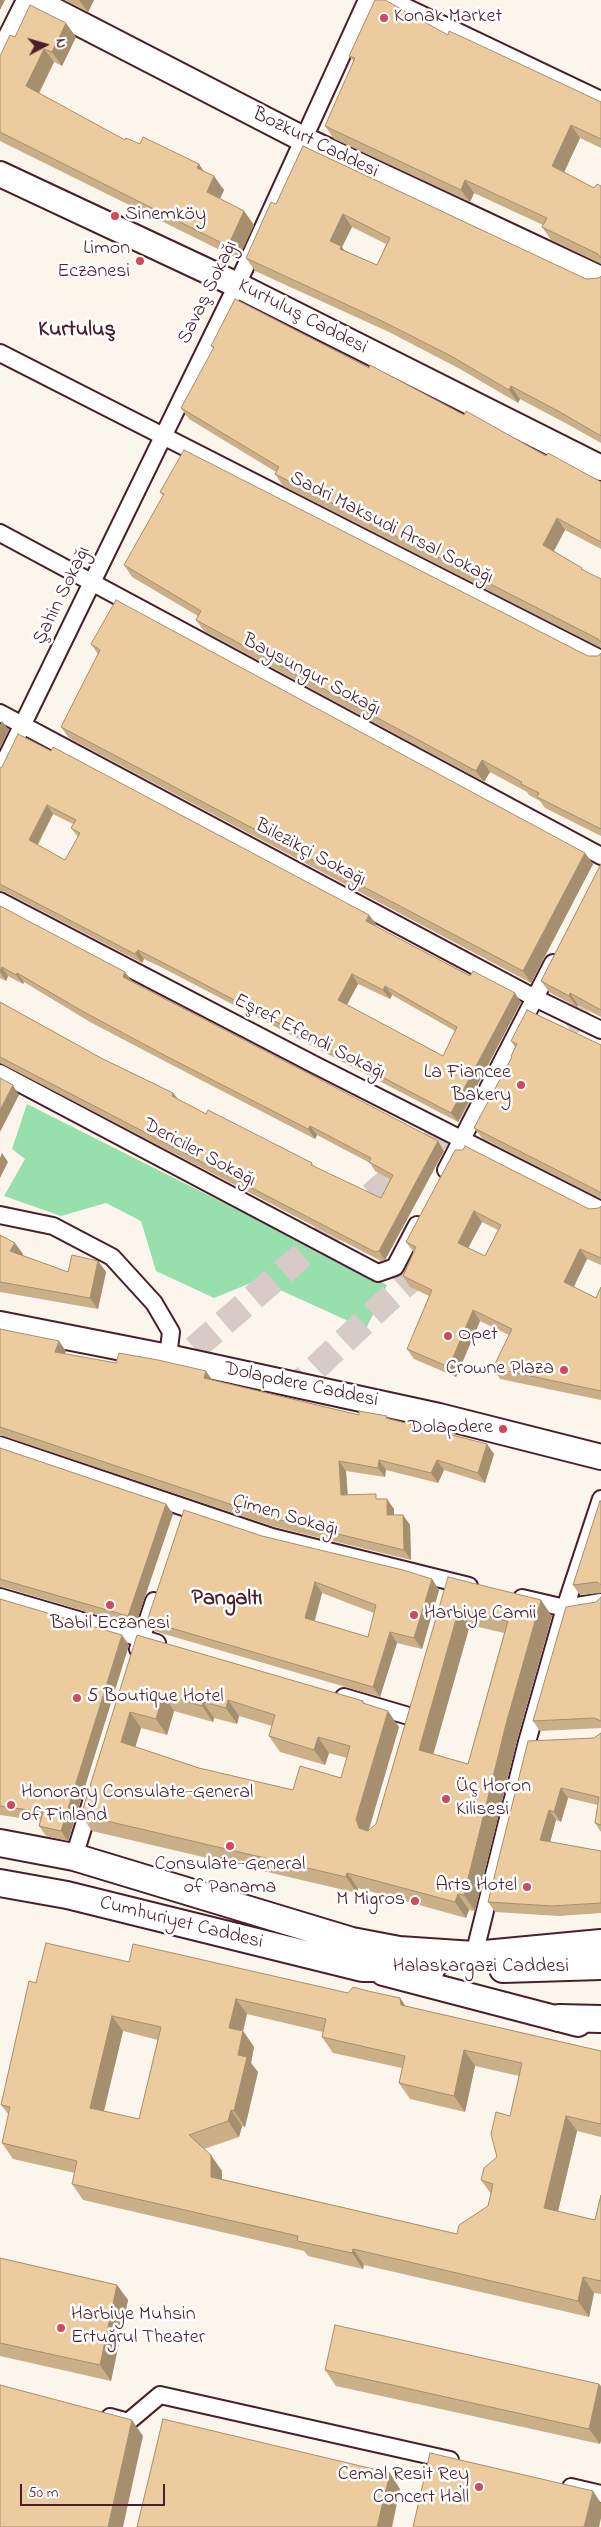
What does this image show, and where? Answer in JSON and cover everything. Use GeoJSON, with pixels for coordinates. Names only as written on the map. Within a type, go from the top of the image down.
{"type":"FeatureCollection","features":[{"type":"Feature","properties":{"kind":"main road","name":"Cumhuriyet Caddesi"},"geometry":{"type":"LineString","coordinates":[[0,1843],[74,1857],[352,1941],[399,1950],[474,1955],[601,1943]]}},
{"type":"Feature","properties":{"kind":"main road","name":"Cumhuriyet Caddesi"},"geometry":{"type":"LineString","coordinates":[[0,1883],[67,1896],[362,1968]]}},
{"type":"Feature","properties":{"kind":"main road","name":"Halaskargazi Caddesi"},"geometry":{"type":"LineString","coordinates":[[362,1968],[551,1969],[601,1966]]}},
{"type":"Feature","properties":{"kind":"main road"},"geometry":{"type":"LineString","coordinates":[[559,2018],[601,2019]]}},
{"type":"Feature","properties":{"kind":"street"},"geometry":{"type":"LineString","coordinates":[[2,43],[26,0]]}},
{"type":"Feature","properties":{"kind":"street","name":"Bozkurt Caddesi"},"geometry":{"type":"LineString","coordinates":[[34,0],[303,139],[601,279]]}},
{"type":"Feature","properties":{"kind":"street"},"geometry":{"type":"LineString","coordinates":[[391,0],[601,100]]}},
{"type":"Feature","properties":{"kind":"street","name":"Savaş Sokağı"},"geometry":{"type":"LineString","coordinates":[[162,437],[237,285],[365,1]]}},
{"type":"Feature","properties":{"kind":"street","name":"Kurtuluş Caddesi"},"geometry":{"type":"LineString","coordinates":[[0,174],[237,285],[601,468]]}},
{"type":"Feature","properties":{"kind":"street","name":"Sadri Maksudi Arsal Sokağı"},"geometry":{"type":"LineString","coordinates":[[0,353],[601,659]]}},
{"type":"Feature","properties":{"kind":"street","name":"Şahin Sokağı"},"geometry":{"type":"LineString","coordinates":[[0,771],[94,582],[162,437]]}},
{"type":"Feature","properties":{"kind":"street","name":"Baysungur Sokağı"},"geometry":{"type":"LineString","coordinates":[[0,533],[601,856]]}},
{"type":"Feature","properties":{"kind":"street","name":"Bilezikçi Sokağı"},"geometry":{"type":"LineString","coordinates":[[0,713],[535,998],[601,1030]]}},
{"type":"Feature","properties":{"kind":"street","name":"Eşref Efendi Sokağı"},"geometry":{"type":"LineString","coordinates":[[0,901],[601,1210]]}},
{"type":"Feature","properties":{"kind":"street"},"geometry":{"type":"LineString","coordinates":[[439,1182],[561,946]]}},
{"type":"Feature","properties":{"kind":"street","name":"Dericiler Sokağı"},"geometry":{"type":"LineString","coordinates":[[0,1073],[378,1273],[395,1268],[426,1208]]}},
{"type":"Feature","properties":{"kind":"street"},"geometry":{"type":"LineString","coordinates":[[0,1215],[54,1226],[112,1257],[154,1303],[171,1332],[168,1357]]}},
{"type":"Feature","properties":{"kind":"street","name":"Dolapdere Caddesi"},"geometry":{"type":"LineString","coordinates":[[0,1324],[168,1357],[439,1416],[601,1457]]}},
{"type":"Feature","properties":{"kind":"street","name":"Çimen Sokağı"},"geometry":{"type":"LineString","coordinates":[[0,1445],[272,1538],[480,1589]]}},
{"type":"Feature","properties":{"kind":"street"},"geometry":{"type":"LineString","coordinates":[[474,1955],[528,1742],[565,1608],[601,1499]]}},
{"type":"Feature","properties":{"kind":"street"},"geometry":{"type":"LineString","coordinates":[[179,1528],[185,1509]]}},
{"type":"Feature","properties":{"kind":"street"},"geometry":{"type":"LineString","coordinates":[[447,1600],[452,1582]]}},
{"type":"Feature","properties":{"kind":"street"},"geometry":{"type":"LineString","coordinates":[[132,1667],[160,1583]]}},
{"type":"Feature","properties":{"kind":"street"},"geometry":{"type":"LineString","coordinates":[[508,1595],[565,1608],[601,1602]]}},
{"type":"Feature","properties":{"kind":"street"},"geometry":{"type":"LineString","coordinates":[[0,1597],[169,1647]]}},
{"type":"Feature","properties":{"kind":"street"},"geometry":{"type":"LineString","coordinates":[[328,1693],[412,1717]]}},
{"type":"Feature","properties":{"kind":"street"},"geometry":{"type":"LineString","coordinates":[[406,1735],[417,1699]]}},
{"type":"Feature","properties":{"kind":"street"},"geometry":{"type":"LineString","coordinates":[[528,1742],[546,1741]]}},
{"type":"Feature","properties":{"kind":"street"},"geometry":{"type":"LineString","coordinates":[[74,1857],[97,1781]]}},
{"type":"Feature","properties":{"kind":"street"},"geometry":{"type":"LineString","coordinates":[[362,1968],[559,2018],[601,2031]]}},
{"type":"Feature","properties":{"kind":"street"},"geometry":{"type":"LineString","coordinates":[[92,2412],[128,2422],[160,2395],[467,2464]]}},
{"type":"Feature","properties":{"kind":"street"},"geometry":{"type":"LineString","coordinates":[[553,2483],[601,2494]]}},
{"type":"Feature","properties":{"kind":"green space"},"geometry":{"type":"Polygon","coordinates":[[[27,1104],[387,1285],[366,1329],[258,1280],[214,1298],[156,1271],[141,1221],[106,1203],[61,1216],[4,1196],[25,1159],[12,1149],[27,1104]]]}},
{"type":"Feature","properties":{"kind":"building"},"geometry":{"type":"Polygon","coordinates":[[[375,0],[385,0],[448,35],[449,31],[601,102],[601,139],[571,125],[552,166],[594,188],[597,184],[601,186],[601,258],[598,254],[542,227],[547,218],[465,180],[461,190],[325,126],[355,58],[349,56],[375,0]]]}},
{"type":"Feature","properties":{"kind":"building"},"geometry":{"type":"Polygon","coordinates":[[[30,5],[66,23],[52,52],[44,49],[26,86],[125,140],[126,138],[140,144],[143,137],[199,164],[197,168],[214,176],[207,192],[244,211],[228,246],[0,132],[0,56],[10,35],[15,37],[30,5]]]}},
{"type":"Feature","properties":{"kind":"building"},"geometry":{"type":"Polygon","coordinates":[[[303,146],[586,279],[599,278],[601,276],[601,436],[511,386],[509,390],[451,356],[380,320],[246,258],[271,202],[276,204],[303,146]],[[343,214],[330,241],[341,246],[340,249],[377,265],[390,238],[343,214]]]}},
{"type":"Feature","properties":{"kind":"building"},"geometry":{"type":"Polygon","coordinates":[[[235,299],[369,368],[370,365],[464,415],[466,411],[546,456],[548,453],[601,482],[601,542],[557,518],[543,545],[601,579],[601,642],[275,474],[279,467],[181,408],[214,347],[211,346],[235,299]]]}},
{"type":"Feature","properties":{"kind":"building"},"geometry":{"type":"Polygon","coordinates":[[[184,450],[588,656],[598,656],[601,653],[601,829],[537,797],[539,793],[482,760],[476,771],[196,620],[201,611],[124,565],[164,494],[160,492],[184,450]]]}},
{"type":"Feature","properties":{"kind":"building"},"geometry":{"type":"Polygon","coordinates":[[[116,600],[585,853],[523,971],[61,727],[100,650],[91,644],[116,600]]]}},
{"type":"Feature","properties":{"kind":"building"},"geometry":{"type":"Polygon","coordinates":[[[18,734],[51,751],[53,747],[369,915],[366,921],[470,976],[473,971],[515,993],[451,1113],[152,957],[138,950],[135,954],[0,884],[0,768],[18,734]],[[47,805],[29,840],[65,860],[80,833],[71,828],[76,820],[47,805]],[[352,974],[338,1000],[443,1056],[457,1027],[385,986],[383,990],[352,974]]]}},
{"type":"Feature","properties":{"kind":"building"},"geometry":{"type":"Polygon","coordinates":[[[601,864],[601,1010],[570,993],[569,996],[541,981],[601,864]]]}},
{"type":"Feature","properties":{"kind":"building"},"geometry":{"type":"Polygon","coordinates":[[[0,906],[125,972],[123,977],[438,1141],[379,1251],[375,1252],[0,1057],[0,1002],[101,1058],[173,1093],[172,1096],[206,1114],[208,1110],[312,1163],[311,1165],[381,1198],[393,1175],[369,1162],[371,1158],[310,1126],[308,1129],[166,1056],[17,973],[16,975],[2,967],[0,971],[0,906]]]}},
{"type":"Feature","properties":{"kind":"building"},"geometry":{"type":"Polygon","coordinates":[[[527,1010],[601,1045],[601,1193],[474,1128],[512,1057],[517,1044],[511,1041],[527,1010]]]}},
{"type":"Feature","properties":{"kind":"building"},"geometry":{"type":"Polygon","coordinates":[[[0,1078],[13,1085],[0,1110],[0,1078]]]}},
{"type":"Feature","properties":{"kind":"building"},"geometry":{"type":"Polygon","coordinates":[[[465,1146],[589,1209],[601,1206],[601,1258],[580,1249],[564,1282],[596,1298],[601,1287],[601,1391],[493,1368],[512,1329],[473,1310],[449,1367],[407,1349],[432,1290],[403,1276],[416,1247],[406,1242],[455,1150],[463,1150],[465,1146]],[[474,1211],[458,1243],[485,1256],[501,1225],[474,1211]]]}},
{"type":"Feature","properties":{"kind":"building"},"geometry":{"type":"Polygon","coordinates":[[[0,1235],[15,1243],[10,1251],[68,1272],[72,1255],[98,1261],[90,1298],[0,1282],[0,1235]]]}},
{"type":"Feature","properties":{"kind":"building"},"geometry":{"type":"Polygon","coordinates":[[[0,1329],[59,1341],[55,1352],[116,1363],[119,1353],[158,1360],[206,1371],[204,1378],[359,1415],[359,1411],[387,1416],[386,1418],[487,1444],[478,1473],[437,1460],[431,1473],[379,1460],[378,1468],[339,1461],[341,1495],[376,1494],[376,1499],[387,1499],[387,1515],[403,1515],[404,1550],[268,1517],[0,1427],[0,1329]]]}},
{"type":"Feature","properties":{"kind":"building"},"geometry":{"type":"Polygon","coordinates":[[[0,1448],[166,1504],[128,1616],[0,1579],[0,1448]]]}},
{"type":"Feature","properties":{"kind":"building"},"geometry":{"type":"Polygon","coordinates":[[[600,1501],[601,1585],[597,1582],[573,1585],[600,1501]]]}},
{"type":"Feature","properties":{"kind":"building"},"geometry":{"type":"Polygon","coordinates":[[[184,1510],[262,1536],[403,1570],[432,1579],[414,1638],[390,1632],[373,1687],[147,1621],[184,1510]],[[315,1582],[305,1618],[368,1637],[376,1605],[315,1582]]]}},
{"type":"Feature","properties":{"kind":"building"},"geometry":{"type":"Polygon","coordinates":[[[448,1577],[541,1600],[506,1724],[464,1895],[458,1894],[455,1902],[347,1873],[346,1877],[81,1815],[137,1635],[363,1701],[363,1703],[388,1711],[356,1819],[359,1828],[368,1831],[376,1824],[448,1577]],[[459,1609],[419,1750],[468,1764],[508,1621],[459,1609]],[[163,1695],[156,1719],[130,1712],[121,1742],[199,1768],[293,1790],[300,1766],[341,1778],[350,1746],[318,1737],[314,1750],[269,1736],[275,1715],[228,1700],[226,1708],[203,1702],[202,1706],[163,1695]]]}},
{"type":"Feature","properties":{"kind":"building"},"geometry":{"type":"Polygon","coordinates":[[[601,1597],[601,1721],[594,1718],[533,1721],[566,1607],[596,1602],[601,1597]]]}},
{"type":"Feature","properties":{"kind":"building"},"geometry":{"type":"Polygon","coordinates":[[[0,1599],[122,1635],[61,1831],[39,1826],[43,1812],[0,1806],[0,1599]]]}},
{"type":"Feature","properties":{"kind":"building"},"geometry":{"type":"Polygon","coordinates":[[[601,1733],[601,1825],[595,1823],[599,1797],[561,1788],[554,1812],[549,1810],[540,1840],[601,1851],[601,1903],[552,1906],[488,1902],[528,1741],[594,1738],[601,1733]]]}},
{"type":"Feature","properties":{"kind":"building"},"geometry":{"type":"Polygon","coordinates":[[[46,1943],[129,1962],[133,1944],[348,1993],[353,1987],[400,1998],[401,2005],[601,2051],[601,2124],[566,2116],[544,2208],[595,2220],[601,2195],[601,2281],[583,2277],[578,2301],[353,2249],[352,2253],[297,2241],[298,2236],[72,2184],[77,2161],[2,2143],[10,2107],[1,2105],[29,1981],[36,1983],[46,1943]],[[236,1999],[229,2028],[243,2031],[238,2055],[247,2057],[234,2111],[231,2110],[228,2121],[189,2135],[211,2155],[211,2177],[457,2234],[459,2225],[488,2206],[493,2184],[481,2180],[484,2168],[497,2157],[491,2134],[496,2112],[510,2116],[522,2063],[464,2050],[454,2096],[399,2083],[405,2056],[322,2037],[326,2019],[236,1999]],[[112,2016],[90,2108],[139,2119],[161,2027],[112,2016]]]}},
{"type":"Feature","properties":{"kind":"building","name":"Harbiye Muhsin Ertuğrul Theater"},"geometry":{"type":"Polygon","coordinates":[[[0,2258],[117,2285],[100,2365],[0,2343],[0,2258]]]}},
{"type":"Feature","properties":{"kind":"building"},"geometry":{"type":"Polygon","coordinates":[[[335,2325],[599,2384],[589,2429],[325,2370],[335,2325]]]}},
{"type":"Feature","properties":{"kind":"building"},"geometry":{"type":"Polygon","coordinates":[[[0,2385],[132,2420],[108,2527],[0,2527],[0,2385]]]}},
{"type":"Feature","properties":{"kind":"building"},"geometry":{"type":"Polygon","coordinates":[[[163,2419],[390,2473],[377,2527],[137,2527],[163,2419]]]}},
{"type":"Feature","properties":{"kind":"building","name":"Cemal Resit Rey Concert Hall"},"geometry":{"type":"Polygon","coordinates":[[[430,2453],[593,2491],[584,2527],[413,2527],[430,2453]]]}},
{"type":"Feature","properties":{"kind":"tunnel"},"geometry":{"type":"LineString","coordinates":[[537,1051],[601,996]]}},
{"type":"Feature","properties":{"kind":"tunnel"},"geometry":{"type":"LineString","coordinates":[[165,1374],[493,1090]]}},
{"type":"Feature","properties":{"kind":"tunnel"},"geometry":{"type":"LineString","coordinates":[[259,1421],[434,1259]]}},
{"type":"Feature","properties":{"kind":"place","name":"Konak Market"},"geometry":{"type":"Point","coordinates":[384,18]}},
{"type":"Feature","properties":{"kind":"place","name":"Sinemköy"},"geometry":{"type":"Point","coordinates":[115,216]}},
{"type":"Feature","properties":{"kind":"place","name":"Limon Eczanesi"},"geometry":{"type":"Point","coordinates":[140,261]}},
{"type":"Feature","properties":{"kind":"place","name":"La Fiancee Bakery"},"geometry":{"type":"Point","coordinates":[521,1085]}},
{"type":"Feature","properties":{"kind":"place","name":"Opet"},"geometry":{"type":"Point","coordinates":[448,1336]}},
{"type":"Feature","properties":{"kind":"place","name":"Crowne Plaza"},"geometry":{"type":"Point","coordinates":[564,1370]}},
{"type":"Feature","properties":{"kind":"place","name":"Dolapdere"},"geometry":{"type":"Point","coordinates":[503,1429]}},
{"type":"Feature","properties":{"kind":"place","name":"Babil Eczanesi"},"geometry":{"type":"Point","coordinates":[110,1605]}},
{"type":"Feature","properties":{"kind":"place","name":"Harbiye Camii"},"geometry":{"type":"Point","coordinates":[414,1615]}},
{"type":"Feature","properties":{"kind":"place","name":"5 Boutique Hotel"},"geometry":{"type":"Point","coordinates":[77,1698]}},
{"type":"Feature","properties":{"kind":"place","name":"Üç Horon Kilisesi"},"geometry":{"type":"Point","coordinates":[446,1799]}},
{"type":"Feature","properties":{"kind":"place","name":"Honorary Consulate-General of Finland"},"geometry":{"type":"Point","coordinates":[11,1805]}},
{"type":"Feature","properties":{"kind":"place","name":"Consulate-General of Panama"},"geometry":{"type":"Point","coordinates":[230,1846]}},
{"type":"Feature","properties":{"kind":"place","name":"Arts Hotel"},"geometry":{"type":"Point","coordinates":[527,1887]}},
{"type":"Feature","properties":{"kind":"place","name":"M Migros"},"geometry":{"type":"Point","coordinates":[415,1901]}},
{"type":"Feature","properties":{"kind":"place","name":"Harbiye Muhsin Ertuğrul Theater"},"geometry":{"type":"Point","coordinates":[61,2328]}},
{"type":"Feature","properties":{"kind":"place","name":"Cemal Resit Rey Concert Hall"},"geometry":{"type":"Point","coordinates":[479,2487]}},
{"type":"Feature","properties":{"kind":"district","name":"Kurtuluş"},"geometry":{"type":"Point","coordinates":[77,331]}},
{"type":"Feature","properties":{"kind":"district","name":"Pangaltı"},"geometry":{"type":"Point","coordinates":[227,1600]}}]}
